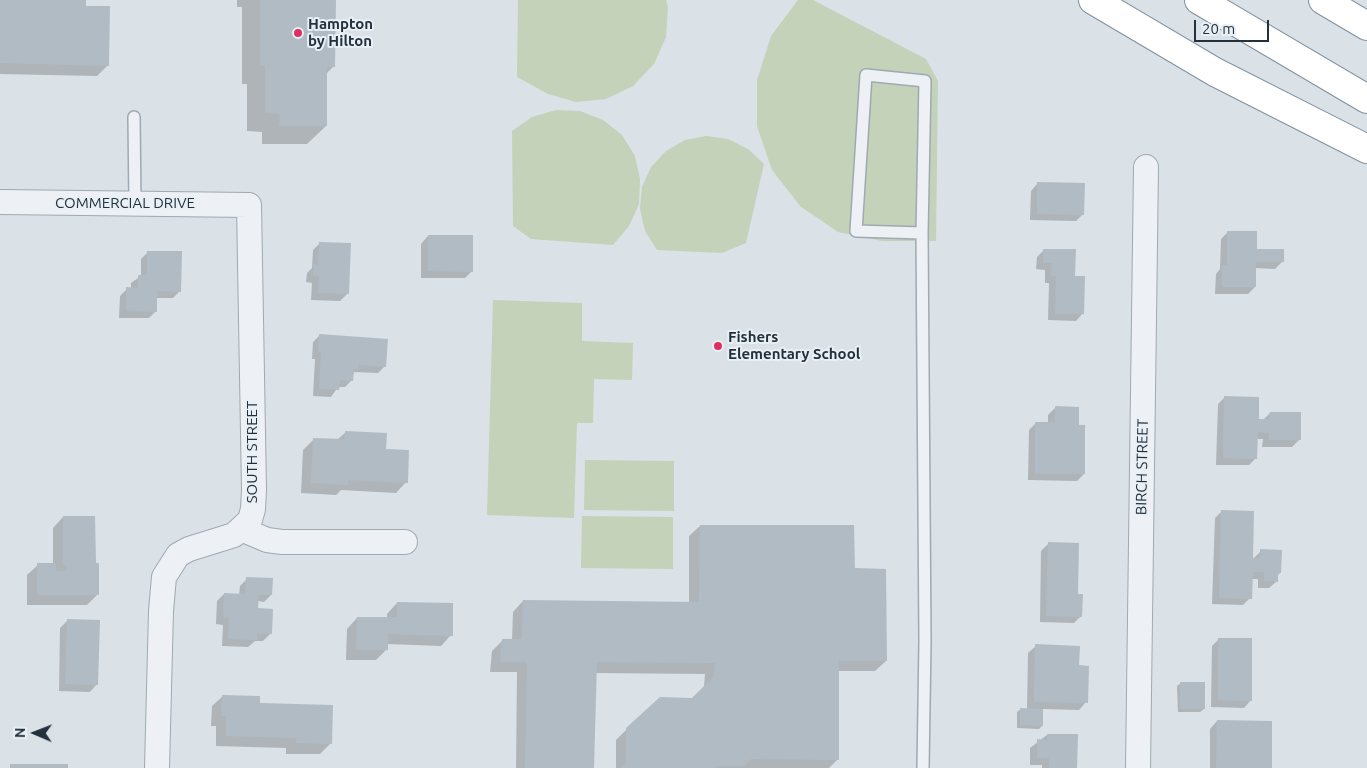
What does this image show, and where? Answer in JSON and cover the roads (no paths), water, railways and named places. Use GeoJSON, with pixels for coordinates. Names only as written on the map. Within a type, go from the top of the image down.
{"type":"FeatureCollection","features":[{"type":"Feature","properties":{"kind":"highway"},"geometry":{"type":"LineString","coordinates":[[1093,0],[1215,72],[1367,149]]}},
{"type":"Feature","properties":{"kind":"highway"},"geometry":{"type":"LineString","coordinates":[[1199,0],[1367,99]]}},
{"type":"Feature","properties":{"kind":"highway"},"geometry":{"type":"LineString","coordinates":[[1323,0],[1367,26]]}},
{"type":"Feature","properties":{"kind":"street","name":"BIRCH STREET"},"geometry":{"type":"LineString","coordinates":[[1138,768],[1146,166]]}},
{"type":"Feature","properties":{"kind":"street","name":"COMMERCIAL DRIVE"},"geometry":{"type":"LineString","coordinates":[[0,202],[249,204]]}},
{"type":"Feature","properties":{"kind":"street","name":"SOUTH STREET"},"geometry":{"type":"LineString","coordinates":[[241,529],[250,520],[254,490],[249,204]]}},
{"type":"Feature","properties":{"kind":"street"},"geometry":{"type":"LineString","coordinates":[[157,768],[161,611],[164,577],[178,555],[189,549],[223,540],[241,529],[267,540],[282,542],[405,542]]}},
{"type":"Feature","properties":{"kind":"lane"},"geometry":{"type":"LineString","coordinates":[[922,233],[856,231],[866,75],[925,81],[922,233],[924,768]]}},
{"type":"Feature","properties":{"kind":"lane"},"geometry":{"type":"LineString","coordinates":[[134,117],[135,204]]}},
{"type":"Feature","properties":{"kind":"place","name":"Hampton by Hilton"},"geometry":{"type":"Point","coordinates":[298,33]}},
{"type":"Feature","properties":{"kind":"place","name":"Fishers Elementary School"},"geometry":{"type":"Point","coordinates":[718,346]}}]}
